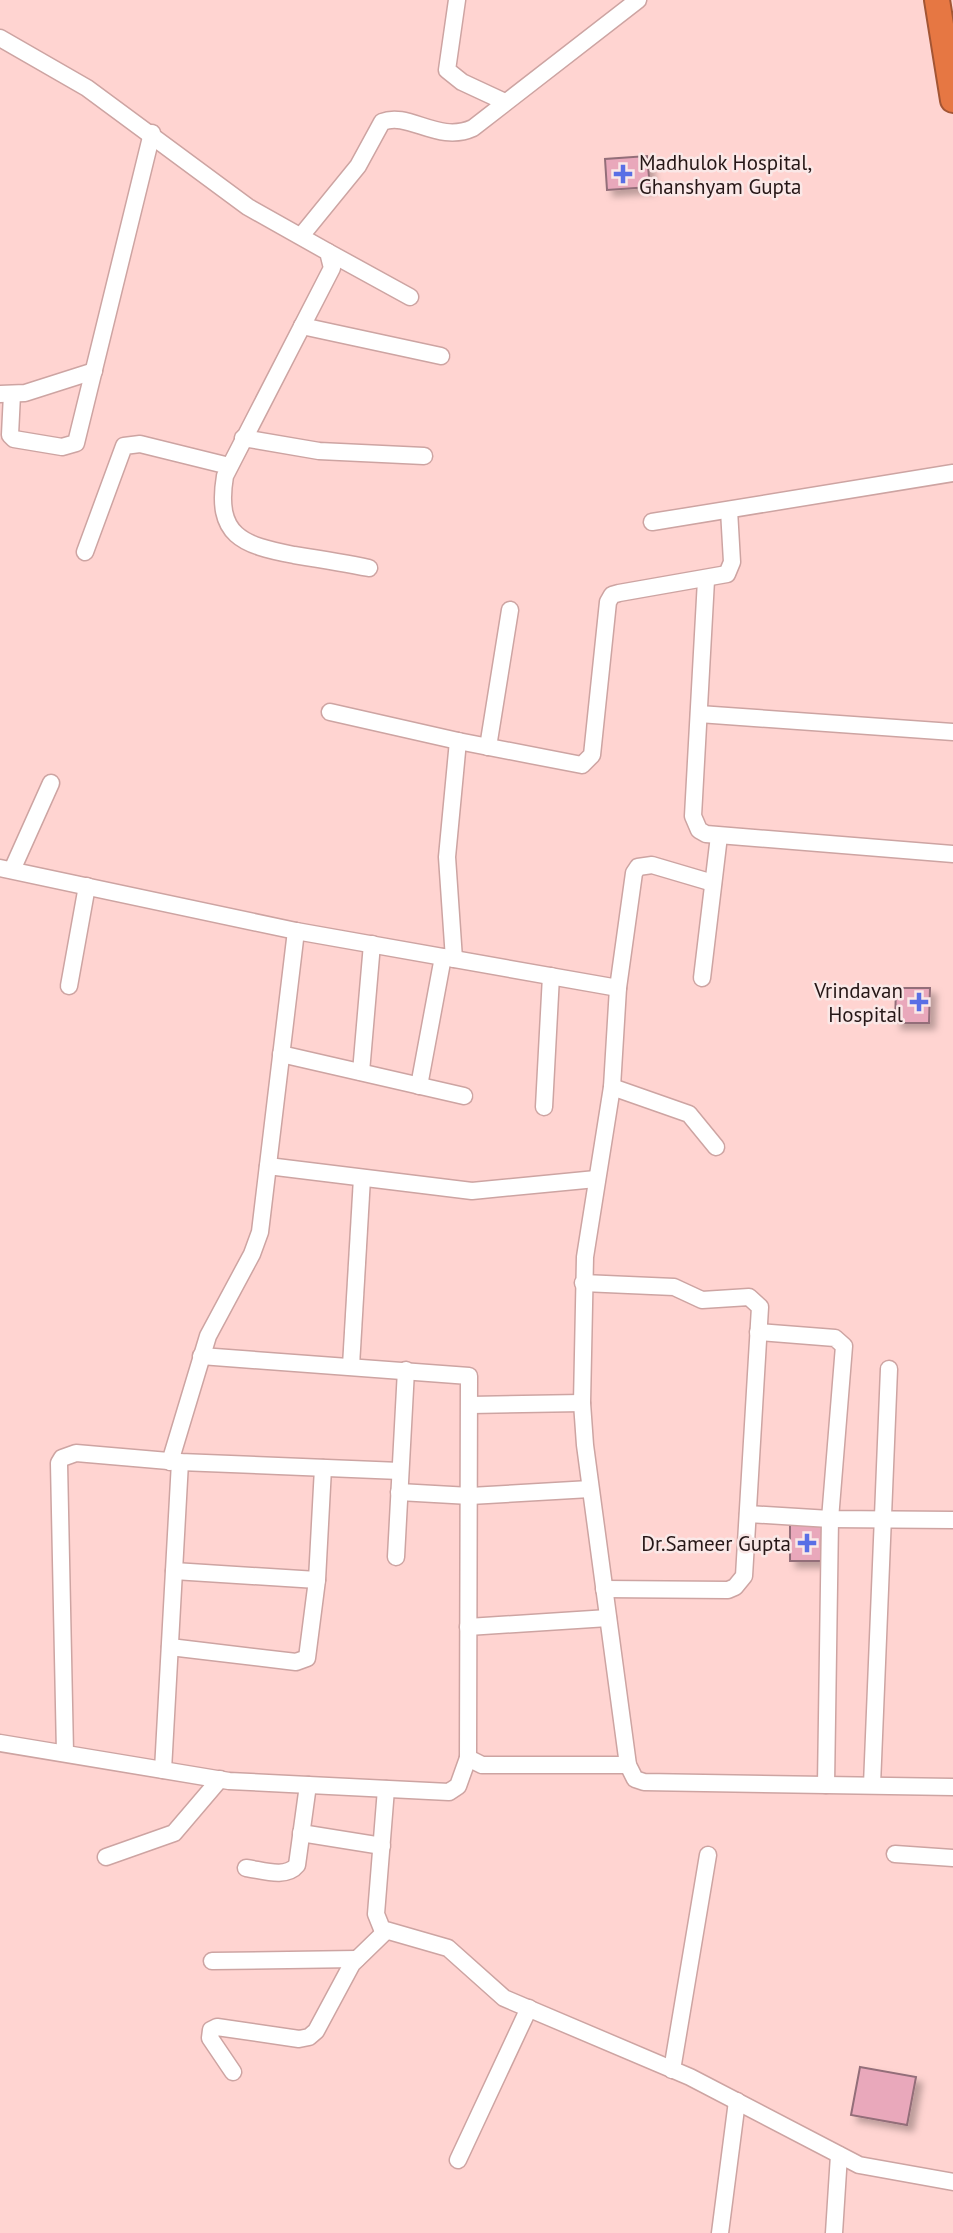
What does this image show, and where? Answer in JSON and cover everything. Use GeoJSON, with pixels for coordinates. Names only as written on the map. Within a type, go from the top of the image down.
{"type":"FeatureCollection","features":[{"type":"Feature","properties":{"kind":"highway"},"geometry":{"type":"LineString","coordinates":[[937,0],[953,100]]}},
{"type":"Feature","properties":{"kind":"street"},"geometry":{"type":"LineString","coordinates":[[457,0],[447,70],[462,82],[505,102]]}},
{"type":"Feature","properties":{"kind":"street"},"geometry":{"type":"LineString","coordinates":[[302,236],[358,166],[382,122],[393,120],[457,134],[473,128],[638,0]]}},
{"type":"Feature","properties":{"kind":"street"},"geometry":{"type":"LineString","coordinates":[[0,38],[69,77],[152,133],[248,207],[410,297]]}},
{"type":"Feature","properties":{"kind":"street"},"geometry":{"type":"LineString","coordinates":[[94,371],[25,393],[6,394],[10,435],[14,439],[62,447],[73,445],[79,439],[152,133]]}},
{"type":"Feature","properties":{"kind":"street"},"geometry":{"type":"LineString","coordinates":[[328,252],[332,268],[229,466],[222,495],[223,510],[228,524],[245,543],[256,548],[369,568]]}},
{"type":"Feature","properties":{"kind":"street"},"geometry":{"type":"LineString","coordinates":[[302,326],[441,356]]}},
{"type":"Feature","properties":{"kind":"street"},"geometry":{"type":"LineString","coordinates":[[243,438],[319,451],[424,456]]}},
{"type":"Feature","properties":{"kind":"street"},"geometry":{"type":"LineString","coordinates":[[85,552],[124,446],[140,443],[229,466]]}},
{"type":"Feature","properties":{"kind":"street"},"geometry":{"type":"LineString","coordinates":[[652,522],[953,473]]}},
{"type":"Feature","properties":{"kind":"street"},"geometry":{"type":"LineString","coordinates":[[330,712],[573,765],[588,762],[592,755],[608,602],[612,595],[720,578],[731,569],[729,510]]}},
{"type":"Feature","properties":{"kind":"street"},"geometry":{"type":"LineString","coordinates":[[706,580],[693,816],[699,830],[719,835],[953,854]]}},
{"type":"Feature","properties":{"kind":"street"},"geometry":{"type":"LineString","coordinates":[[488,747],[510,610]]}},
{"type":"Feature","properties":{"kind":"street"},"geometry":{"type":"LineString","coordinates":[[699,714],[953,732]]}},
{"type":"Feature","properties":{"kind":"street"},"geometry":{"type":"LineString","coordinates":[[419,1086],[448,958],[447,857],[458,741]]}},
{"type":"Feature","properties":{"kind":"street"},"geometry":{"type":"LineString","coordinates":[[51,783],[6,869],[296,931],[618,988]]}},
{"type":"Feature","properties":{"kind":"street"},"geometry":{"type":"LineString","coordinates":[[702,978],[719,835]]}},
{"type":"Feature","properties":{"kind":"street"},"geometry":{"type":"LineString","coordinates":[[713,883],[652,865],[638,867],[634,873],[618,988],[612,1087],[596,1179],[583,1283],[582,1403],[590,1489],[628,1765],[635,1779],[644,1783],[953,1787]]}},
{"type":"Feature","properties":{"kind":"street"},"geometry":{"type":"LineString","coordinates":[[69,986],[88,886]]}},
{"type":"Feature","properties":{"kind":"street"},"geometry":{"type":"LineString","coordinates":[[163,1770],[174,1571],[175,1462],[208,1336],[256,1243],[268,1166],[296,931]]}},
{"type":"Feature","properties":{"kind":"street"},"geometry":{"type":"LineString","coordinates":[[361,1072],[372,944]]}},
{"type":"Feature","properties":{"kind":"street"},"geometry":{"type":"LineString","coordinates":[[544,1107],[551,976]]}},
{"type":"Feature","properties":{"kind":"street"},"geometry":{"type":"LineString","coordinates":[[281,1054],[464,1096]]}},
{"type":"Feature","properties":{"kind":"street"},"geometry":{"type":"LineString","coordinates":[[612,1087],[690,1114],[716,1147]]}},
{"type":"Feature","properties":{"kind":"street"},"geometry":{"type":"LineString","coordinates":[[268,1166],[472,1191],[596,1179]]}},
{"type":"Feature","properties":{"kind":"street"},"geometry":{"type":"LineString","coordinates":[[351,1366],[362,1178]]}},
{"type":"Feature","properties":{"kind":"street"},"geometry":{"type":"LineString","coordinates":[[583,1283],[674,1287],[702,1300],[749,1297],[760,1307],[744,1576],[735,1587],[604,1589]]}},
{"type":"Feature","properties":{"kind":"street"},"geometry":{"type":"LineString","coordinates":[[758,1332],[835,1338],[844,1346],[830,1519],[826,1785]]}},
{"type":"Feature","properties":{"kind":"street"},"geometry":{"type":"LineString","coordinates":[[0,1742],[220,1779],[455,1791],[468,1758],[469,1376],[201,1356]]}},
{"type":"Feature","properties":{"kind":"street"},"geometry":{"type":"LineString","coordinates":[[872,1785],[889,1369]]}},
{"type":"Feature","properties":{"kind":"street"},"geometry":{"type":"LineString","coordinates":[[396,1557],[406,1370]]}},
{"type":"Feature","properties":{"kind":"street"},"geometry":{"type":"LineString","coordinates":[[471,1405],[582,1403]]}},
{"type":"Feature","properties":{"kind":"street"},"geometry":{"type":"LineString","coordinates":[[65,1753],[59,1463],[68,1454],[175,1462],[400,1472]]}},
{"type":"Feature","properties":{"kind":"street"},"geometry":{"type":"LineString","coordinates":[[170,1647],[302,1661],[310,1651],[323,1468]]}},
{"type":"Feature","properties":{"kind":"street"},"geometry":{"type":"LineString","coordinates":[[399,1492],[470,1496],[590,1489]]}},
{"type":"Feature","properties":{"kind":"street"},"geometry":{"type":"LineString","coordinates":[[748,1514],[830,1519],[953,1520]]}},
{"type":"Feature","properties":{"kind":"street"},"geometry":{"type":"LineString","coordinates":[[174,1571],[317,1580]]}},
{"type":"Feature","properties":{"kind":"street"},"geometry":{"type":"LineString","coordinates":[[468,1627],[608,1618]]}},
{"type":"Feature","properties":{"kind":"street"},"geometry":{"type":"LineString","coordinates":[[468,1758],[482,1765],[628,1765]]}},
{"type":"Feature","properties":{"kind":"street"},"geometry":{"type":"LineString","coordinates":[[106,1857],[174,1832],[220,1779]]}},
{"type":"Feature","properties":{"kind":"street"},"geometry":{"type":"LineString","coordinates":[[246,1868],[286,1873],[297,1865],[308,1785]]}},
{"type":"Feature","properties":{"kind":"street"},"geometry":{"type":"LineString","coordinates":[[386,1789],[376,1914],[377,1923],[386,1931],[448,1948],[496,1993],[672,2070],[839,2155],[881,2171],[953,2182]]}},
{"type":"Feature","properties":{"kind":"street"},"geometry":{"type":"LineString","coordinates":[[301,1833],[382,1846]]}},
{"type":"Feature","properties":{"kind":"street"},"geometry":{"type":"LineString","coordinates":[[895,1854],[953,1858]]}},
{"type":"Feature","properties":{"kind":"street"},"geometry":{"type":"LineString","coordinates":[[672,2070],[708,1855]]}},
{"type":"Feature","properties":{"kind":"street"},"geometry":{"type":"LineString","coordinates":[[233,2072],[211,2038],[211,2030],[217,2027],[299,2039],[309,2037],[316,2031],[357,1959],[386,1931]]}},
{"type":"Feature","properties":{"kind":"street"},"geometry":{"type":"LineString","coordinates":[[212,1961],[357,1959]]}},
{"type":"Feature","properties":{"kind":"street"},"geometry":{"type":"LineString","coordinates":[[458,2160],[529,2008]]}},
{"type":"Feature","properties":{"kind":"street"},"geometry":{"type":"LineString","coordinates":[[720,2233],[737,2101]]}},
{"type":"Feature","properties":{"kind":"street"},"geometry":{"type":"LineString","coordinates":[[834,2233],[839,2155]]}},
{"type":"Feature","properties":{"kind":"building"},"geometry":{"type":"Polygon","coordinates":[[[647,156],[650,187],[607,190],[605,159],[647,156]]]}},
{"type":"Feature","properties":{"kind":"building"},"geometry":{"type":"Polygon","coordinates":[[[896,988],[930,988],[929,1023],[895,1023],[896,988]]]}},
{"type":"Feature","properties":{"kind":"building"},"geometry":{"type":"Polygon","coordinates":[[[790,1523],[823,1523],[823,1561],[790,1561],[790,1523]]]}},
{"type":"Feature","properties":{"kind":"building"},"geometry":{"type":"Polygon","coordinates":[[[860,2067],[916,2077],[907,2125],[851,2115],[860,2067]]]}},
{"type":"Feature","properties":{"kind":"place","name":"Madhulok Hospital, Ghanshyam Gupta"},"geometry":{"type":"Point","coordinates":[623,174]}},
{"type":"Feature","properties":{"kind":"place","name":"Vrindavan Hospital"},"geometry":{"type":"Point","coordinates":[919,1002]}},
{"type":"Feature","properties":{"kind":"place","name":"Dr.Sameer Gupta"},"geometry":{"type":"Point","coordinates":[807,1543]}}]}
